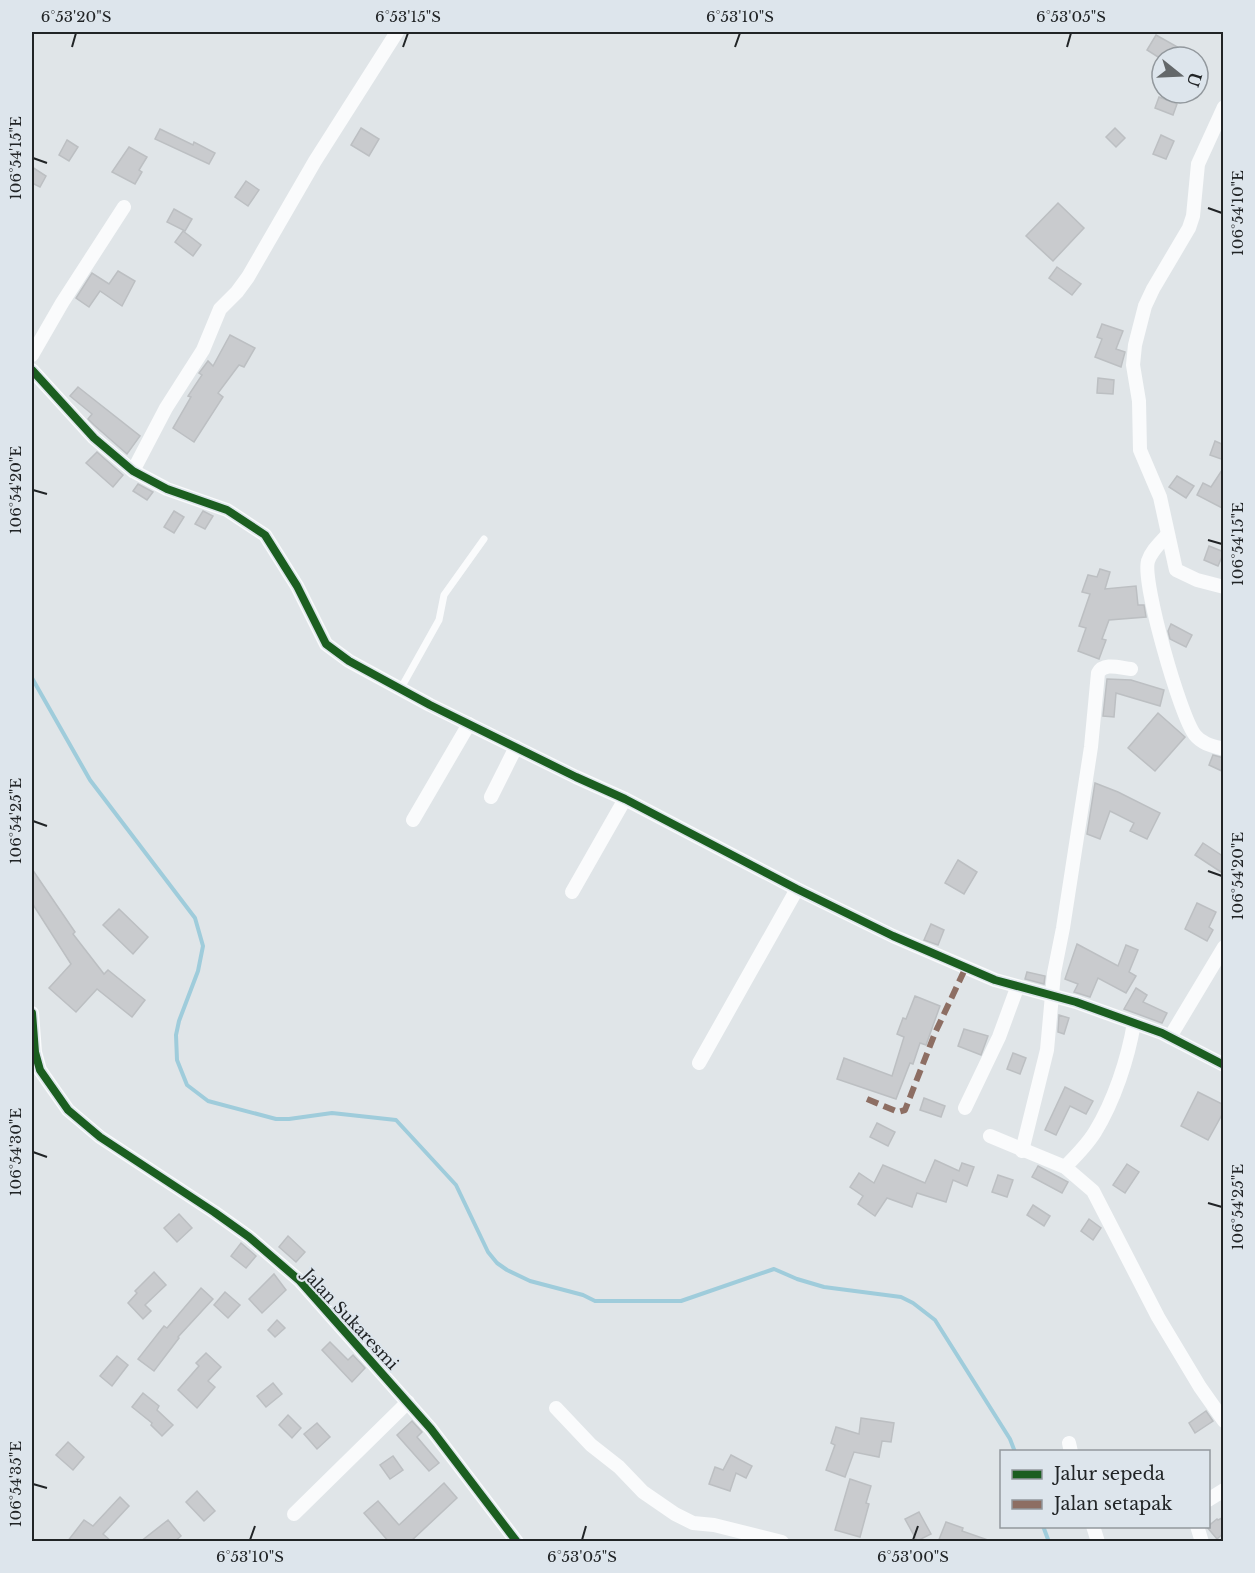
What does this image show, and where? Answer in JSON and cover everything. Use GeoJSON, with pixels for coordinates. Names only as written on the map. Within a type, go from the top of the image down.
{"type":"FeatureCollection","features":[{"type":"Feature","properties":{"kind":"street"},"geometry":{"type":"LineString","coordinates":[[133,471],[166,408],[202,350],[220,309],[248,277],[315,161],[397,32]]}},
{"type":"Feature","properties":{"kind":"street"},"geometry":{"type":"LineString","coordinates":[[1224,107],[1198,164],[1193,216],[1189,228],[1145,306],[1135,345],[1133,365],[1139,401],[1140,450],[1160,497],[1176,570],[1197,580],[1224,587]]}},
{"type":"Feature","properties":{"kind":"street"},"geometry":{"type":"LineString","coordinates":[[32,355],[62,303],[124,207]]}},
{"type":"Feature","properties":{"kind":"street"},"geometry":{"type":"LineString","coordinates":[[32,370],[94,438],[133,471],[167,489],[227,510],[265,535],[297,586],[326,644],[349,661],[469,724],[625,799],[797,889],[893,936],[994,980],[1076,1002],[1170,1036],[1224,1065]]}},
{"type":"Feature","properties":{"kind":"street"},"geometry":{"type":"LineString","coordinates":[[1167,535],[1152,554],[1147,569],[1158,626],[1174,688],[1195,735],[1208,745],[1224,749]]}},
{"type":"Feature","properties":{"kind":"street"},"geometry":{"type":"LineString","coordinates":[[1022,1151],[1047,1050],[1054,973],[1091,747],[1098,673],[1106,666],[1131,669]]}},
{"type":"Feature","properties":{"kind":"street"},"geometry":{"type":"LineString","coordinates":[[413,820],[469,724]]}},
{"type":"Feature","properties":{"kind":"street"},"geometry":{"type":"LineString","coordinates":[[491,796],[516,747]]}},
{"type":"Feature","properties":{"kind":"street"},"geometry":{"type":"LineString","coordinates":[[572,892],[625,799]]}},
{"type":"Feature","properties":{"kind":"street"},"geometry":{"type":"LineString","coordinates":[[699,1063],[797,889]]}},
{"type":"Feature","properties":{"kind":"street"},"geometry":{"type":"LineString","coordinates":[[1170,1036],[1224,947]]}},
{"type":"Feature","properties":{"kind":"street"},"geometry":{"type":"LineString","coordinates":[[966,1108],[999,1036],[1017,987]]}},
{"type":"Feature","properties":{"kind":"street","name":"Jalan Sukaresmi"},"geometry":{"type":"LineString","coordinates":[[32,1013],[35,1052],[40,1070],[68,1110],[100,1137],[214,1212],[300,1281],[432,1429],[518,1542]]}},
{"type":"Feature","properties":{"kind":"street"},"geometry":{"type":"LineString","coordinates":[[1065,1167],[1082,1150],[1095,1132],[1129,1051],[1134,1023]]}},
{"type":"Feature","properties":{"kind":"street"},"geometry":{"type":"LineString","coordinates":[[990,1136],[1065,1167],[1093,1191],[1158,1317],[1200,1387],[1224,1421]]}},
{"type":"Feature","properties":{"kind":"street"},"geometry":{"type":"LineString","coordinates":[[294,1514],[408,1402]]}},
{"type":"Feature","properties":{"kind":"street"},"geometry":{"type":"LineString","coordinates":[[556,1408],[591,1445],[620,1467],[644,1492],[675,1514],[693,1522],[782,1542]]}},
{"type":"Feature","properties":{"kind":"street"},"geometry":{"type":"LineString","coordinates":[[1210,1499],[1224,1490]]}},
{"type":"Feature","properties":{"kind":"lane"},"geometry":{"type":"LineString","coordinates":[[401,688],[439,620],[444,595],[484,539]]}},
{"type":"Feature","properties":{"kind":"building"},"geometry":{"type":"Polygon","coordinates":[[[1156,35],[1174,45],[1150,45],[1156,35]]]}},
{"type":"Feature","properties":{"kind":"building"},"geometry":{"type":"Polygon","coordinates":[[[1156,105],[1177,105],[1173,115],[1155,108],[1156,105]]]}},
{"type":"Feature","properties":{"kind":"building"},"geometry":{"type":"Polygon","coordinates":[[[361,128],[379,139],[369,156],[351,145],[361,128]]]}},
{"type":"Feature","properties":{"kind":"building"},"geometry":{"type":"Polygon","coordinates":[[[1115,128],[1125,138],[1116,147],[1106,137],[1115,128]]]}},
{"type":"Feature","properties":{"kind":"building"},"geometry":{"type":"Polygon","coordinates":[[[160,129],[215,153],[209,164],[155,139],[160,129]]]}},
{"type":"Feature","properties":{"kind":"building"},"geometry":{"type":"Polygon","coordinates":[[[1161,135],[1174,141],[1166,159],[1153,154],[1161,135]]]}},
{"type":"Feature","properties":{"kind":"building"},"geometry":{"type":"Polygon","coordinates":[[[67,140],[78,147],[69,161],[59,155],[67,140]]]}},
{"type":"Feature","properties":{"kind":"building"},"geometry":{"type":"Polygon","coordinates":[[[129,147],[147,157],[139,170],[142,172],[135,184],[112,172],[129,147]]]}},
{"type":"Feature","properties":{"kind":"building"},"geometry":{"type":"Polygon","coordinates":[[[32,167],[46,176],[40,187],[32,183],[32,167]]]}},
{"type":"Feature","properties":{"kind":"building"},"geometry":{"type":"Polygon","coordinates":[[[246,181],[259,190],[248,206],[235,197],[246,181]]]}},
{"type":"Feature","properties":{"kind":"building"},"geometry":{"type":"Polygon","coordinates":[[[1058,203],[1084,228],[1053,261],[1026,236],[1058,203]]]}},
{"type":"Feature","properties":{"kind":"building"},"geometry":{"type":"Polygon","coordinates":[[[174,209],[192,219],[185,231],[167,222],[174,209]]]}},
{"type":"Feature","properties":{"kind":"building"},"geometry":{"type":"Polygon","coordinates":[[[183,231],[201,245],[193,256],[175,242],[183,231]]]}},
{"type":"Feature","properties":{"kind":"building"},"geometry":{"type":"Polygon","coordinates":[[[1057,267],[1081,284],[1072,295],[1049,278],[1057,267]]]}},
{"type":"Feature","properties":{"kind":"building"},"geometry":{"type":"Polygon","coordinates":[[[118,271],[135,281],[122,306],[100,291],[89,307],[76,298],[92,273],[109,284],[118,271]]]}},
{"type":"Feature","properties":{"kind":"building"},"geometry":{"type":"Polygon","coordinates":[[[1102,324],[1123,331],[1116,349],[1125,352],[1121,367],[1095,357],[1102,339],[1097,337],[1102,324]]]}},
{"type":"Feature","properties":{"kind":"building"},"geometry":{"type":"Polygon","coordinates":[[[230,335],[255,348],[244,367],[239,365],[218,393],[223,397],[194,442],[173,428],[191,397],[188,396],[202,375],[199,373],[208,361],[213,366],[230,335]]]}},
{"type":"Feature","properties":{"kind":"building"},"geometry":{"type":"Polygon","coordinates":[[[1098,378],[1114,380],[1113,394],[1097,393],[1098,378]]]}},
{"type":"Feature","properties":{"kind":"building"},"geometry":{"type":"Polygon","coordinates":[[[78,387],[140,436],[127,454],[88,419],[92,414],[70,396],[78,387]]]}},
{"type":"Feature","properties":{"kind":"building"},"geometry":{"type":"Polygon","coordinates":[[[1215,441],[1224,445],[1224,460],[1210,455],[1215,441]]]}},
{"type":"Feature","properties":{"kind":"building"},"geometry":{"type":"Polygon","coordinates":[[[97,452],[123,475],[113,487],[86,463],[97,452]]]}},
{"type":"Feature","properties":{"kind":"building"},"geometry":{"type":"Polygon","coordinates":[[[1224,467],[1224,509],[1197,495],[1203,483],[1211,487],[1224,467]]]}},
{"type":"Feature","properties":{"kind":"building"},"geometry":{"type":"Polygon","coordinates":[[[1177,476],[1194,486],[1186,498],[1169,487],[1177,476]]]}},
{"type":"Feature","properties":{"kind":"building"},"geometry":{"type":"Polygon","coordinates":[[[138,484],[153,492],[147,500],[133,491],[138,484]]]}},
{"type":"Feature","properties":{"kind":"building"},"geometry":{"type":"Polygon","coordinates":[[[174,511],[184,517],[174,533],[164,527],[174,511]]]}},
{"type":"Feature","properties":{"kind":"building"},"geometry":{"type":"Polygon","coordinates":[[[203,511],[213,516],[205,529],[195,524],[203,511]]]}},
{"type":"Feature","properties":{"kind":"building"},"geometry":{"type":"Polygon","coordinates":[[[1209,546],[1224,552],[1218,566],[1204,560],[1209,546]]]}},
{"type":"Feature","properties":{"kind":"building"},"geometry":{"type":"Polygon","coordinates":[[[1100,569],[1110,572],[1105,589],[1136,586],[1138,605],[1144,605],[1146,617],[1109,620],[1102,639],[1106,640],[1099,659],[1078,651],[1086,628],[1079,626],[1090,594],[1082,592],[1088,575],[1097,577],[1100,569]]]}},
{"type":"Feature","properties":{"kind":"building"},"geometry":{"type":"Polygon","coordinates":[[[1171,624],[1192,635],[1186,647],[1170,639],[1168,631],[1171,624]]]}},
{"type":"Feature","properties":{"kind":"building"},"geometry":{"type":"Polygon","coordinates":[[[1107,679],[1131,680],[1164,690],[1160,706],[1116,693],[1114,717],[1103,716],[1107,679]]]}},
{"type":"Feature","properties":{"kind":"building"},"geometry":{"type":"Polygon","coordinates":[[[1158,713],[1185,737],[1155,771],[1128,748],[1158,713]]]}},
{"type":"Feature","properties":{"kind":"building"},"geometry":{"type":"Polygon","coordinates":[[[1213,755],[1224,758],[1224,772],[1209,765],[1213,755]]]}},
{"type":"Feature","properties":{"kind":"building"},"geometry":{"type":"Polygon","coordinates":[[[1095,783],[1160,813],[1147,839],[1130,831],[1134,823],[1110,811],[1100,839],[1087,834],[1095,783]]]}},
{"type":"Feature","properties":{"kind":"building"},"geometry":{"type":"Polygon","coordinates":[[[1203,843],[1224,857],[1224,874],[1195,855],[1203,843]]]}},
{"type":"Feature","properties":{"kind":"building"},"geometry":{"type":"Polygon","coordinates":[[[958,860],[977,872],[964,894],[945,883],[958,860]]]}},
{"type":"Feature","properties":{"kind":"building"},"geometry":{"type":"Polygon","coordinates":[[[32,869],[75,932],[73,934],[104,974],[108,970],[145,1000],[132,1017],[97,989],[76,1012],[49,988],[71,964],[32,903],[32,869]]]}},
{"type":"Feature","properties":{"kind":"building"},"geometry":{"type":"Polygon","coordinates":[[[1197,903],[1216,912],[1209,927],[1213,930],[1207,941],[1185,929],[1197,903]]]}},
{"type":"Feature","properties":{"kind":"building"},"geometry":{"type":"Polygon","coordinates":[[[119,909],[148,937],[133,954],[103,925],[119,909]]]}},
{"type":"Feature","properties":{"kind":"building"},"geometry":{"type":"Polygon","coordinates":[[[931,924],[944,930],[938,945],[924,940],[931,924]]]}},
{"type":"Feature","properties":{"kind":"building"},"geometry":{"type":"Polygon","coordinates":[[[1077,944],[1118,966],[1126,945],[1138,950],[1129,972],[1136,976],[1126,993],[1098,978],[1090,997],[1074,992],[1078,984],[1065,979],[1077,944]]]}},
{"type":"Feature","properties":{"kind":"building"},"geometry":{"type":"Polygon","coordinates":[[[1027,972],[1045,976],[1044,984],[1025,979],[1027,972]]]}},
{"type":"Feature","properties":{"kind":"building"},"geometry":{"type":"Polygon","coordinates":[[[1136,988],[1147,995],[1143,1002],[1167,1013],[1162,1023],[1124,1009],[1136,988]]]}},
{"type":"Feature","properties":{"kind":"building"},"geometry":{"type":"Polygon","coordinates":[[[915,996],[940,1006],[926,1045],[920,1043],[913,1064],[910,1063],[896,1099],[837,1079],[844,1058],[892,1076],[904,1037],[897,1034],[915,996]]]}},
{"type":"Feature","properties":{"kind":"building"},"geometry":{"type":"Polygon","coordinates":[[[1059,1015],[1069,1018],[1064,1034],[1058,1032],[1059,1015]]]}},
{"type":"Feature","properties":{"kind":"building"},"geometry":{"type":"Polygon","coordinates":[[[964,1029],[988,1036],[981,1055],[958,1046],[964,1029]]]}},
{"type":"Feature","properties":{"kind":"building"},"geometry":{"type":"Polygon","coordinates":[[[1013,1053],[1026,1058],[1020,1074],[1007,1069],[1013,1053]]]}},
{"type":"Feature","properties":{"kind":"building"},"geometry":{"type":"Polygon","coordinates":[[[1065,1087],[1093,1101],[1086,1114],[1070,1106],[1056,1135],[1045,1130],[1065,1087]]]}},
{"type":"Feature","properties":{"kind":"building"},"geometry":{"type":"Polygon","coordinates":[[[1198,1092],[1224,1105],[1224,1111],[1208,1140],[1181,1126],[1198,1092]]]}},
{"type":"Feature","properties":{"kind":"building"},"geometry":{"type":"Polygon","coordinates":[[[924,1098],[945,1106],[941,1117],[920,1110],[924,1098]]]}},
{"type":"Feature","properties":{"kind":"building"},"geometry":{"type":"Polygon","coordinates":[[[877,1123],[895,1132],[888,1146],[870,1137],[877,1123]]]}},
{"type":"Feature","properties":{"kind":"building"},"geometry":{"type":"Polygon","coordinates":[[[935,1160],[959,1171],[962,1163],[974,1167],[967,1186],[953,1180],[946,1202],[917,1193],[912,1207],[887,1198],[875,1216],[858,1204],[863,1196],[850,1187],[859,1173],[874,1183],[883,1165],[925,1183],[935,1160]]]}},
{"type":"Feature","properties":{"kind":"building"},"geometry":{"type":"Polygon","coordinates":[[[1127,1164],[1139,1172],[1125,1193],[1113,1185],[1127,1164]]]}},
{"type":"Feature","properties":{"kind":"building"},"geometry":{"type":"Polygon","coordinates":[[[1038,1166],[1068,1182],[1062,1193],[1032,1177],[1038,1166]]]}},
{"type":"Feature","properties":{"kind":"building"},"geometry":{"type":"Polygon","coordinates":[[[998,1175],[1013,1180],[1007,1197],[992,1192],[998,1175]]]}},
{"type":"Feature","properties":{"kind":"building"},"geometry":{"type":"Polygon","coordinates":[[[1033,1205],[1050,1216],[1044,1226],[1027,1215],[1033,1205]]]}},
{"type":"Feature","properties":{"kind":"building"},"geometry":{"type":"Polygon","coordinates":[[[179,1214],[192,1228],[177,1242],[164,1228],[179,1214]]]}},
{"type":"Feature","properties":{"kind":"building"},"geometry":{"type":"Polygon","coordinates":[[[1089,1219],[1101,1228],[1093,1240],[1081,1231],[1089,1219]]]}},
{"type":"Feature","properties":{"kind":"building"},"geometry":{"type":"Polygon","coordinates":[[[288,1236],[305,1252],[296,1262],[279,1247],[288,1236]]]}},
{"type":"Feature","properties":{"kind":"building"},"geometry":{"type":"Polygon","coordinates":[[[241,1243],[256,1256],[246,1268],[231,1256],[241,1243]]]}},
{"type":"Feature","properties":{"kind":"building"},"geometry":{"type":"Polygon","coordinates":[[[154,1272],[166,1285],[145,1305],[151,1311],[143,1319],[128,1303],[137,1293],[135,1291],[154,1272]]]}},
{"type":"Feature","properties":{"kind":"building"},"geometry":{"type":"Polygon","coordinates":[[[274,1274],[286,1290],[262,1313],[249,1299],[274,1274]]]}},
{"type":"Feature","properties":{"kind":"building"},"geometry":{"type":"Polygon","coordinates":[[[201,1288],[213,1299],[178,1337],[154,1371],[138,1359],[164,1326],[167,1328],[201,1288]]]}},
{"type":"Feature","properties":{"kind":"building"},"geometry":{"type":"Polygon","coordinates":[[[225,1292],[240,1305],[228,1318],[214,1305],[225,1292]]]}},
{"type":"Feature","properties":{"kind":"building"},"geometry":{"type":"Polygon","coordinates":[[[277,1320],[285,1328],[275,1337],[268,1330],[277,1320]]]}},
{"type":"Feature","properties":{"kind":"building"},"geometry":{"type":"Polygon","coordinates":[[[330,1342],[348,1360],[353,1355],[365,1368],[352,1382],[322,1350],[330,1342]]]}},
{"type":"Feature","properties":{"kind":"building"},"geometry":{"type":"Polygon","coordinates":[[[206,1353],[221,1367],[208,1381],[215,1387],[197,1408],[178,1390],[199,1366],[196,1363],[206,1353]]]}},
{"type":"Feature","properties":{"kind":"building"},"geometry":{"type":"Polygon","coordinates":[[[117,1356],[128,1365],[112,1386],[100,1376],[117,1356]]]}},
{"type":"Feature","properties":{"kind":"building"},"geometry":{"type":"Polygon","coordinates":[[[273,1383],[282,1394],[266,1407],[257,1396],[273,1383]]]}},
{"type":"Feature","properties":{"kind":"building"},"geometry":{"type":"Polygon","coordinates":[[[143,1393],[159,1406],[157,1410],[173,1425],[162,1436],[151,1425],[152,1423],[132,1407],[143,1393]]]}},
{"type":"Feature","properties":{"kind":"building"},"geometry":{"type":"Polygon","coordinates":[[[1206,1411],[1213,1421],[1195,1433],[1189,1423],[1206,1411]]]}},
{"type":"Feature","properties":{"kind":"building"},"geometry":{"type":"Polygon","coordinates":[[[288,1415],[301,1428],[292,1438],[279,1425],[288,1415]]]}},
{"type":"Feature","properties":{"kind":"building"},"geometry":{"type":"Polygon","coordinates":[[[861,1418],[894,1423],[891,1442],[882,1441],[879,1457],[854,1452],[845,1477],[826,1470],[835,1445],[831,1443],[836,1427],[859,1434],[861,1418]]]}},
{"type":"Feature","properties":{"kind":"building"},"geometry":{"type":"Polygon","coordinates":[[[412,1421],[422,1432],[417,1437],[439,1463],[429,1471],[397,1435],[412,1421]]]}},
{"type":"Feature","properties":{"kind":"building"},"geometry":{"type":"Polygon","coordinates":[[[317,1423],[330,1437],[317,1449],[304,1434],[317,1423]]]}},
{"type":"Feature","properties":{"kind":"building"},"geometry":{"type":"Polygon","coordinates":[[[68,1442],[84,1457],[73,1470],[56,1455],[68,1442]]]}},
{"type":"Feature","properties":{"kind":"building"},"geometry":{"type":"Polygon","coordinates":[[[731,1455],[752,1466],[746,1478],[736,1473],[730,1491],[709,1484],[715,1467],[723,1470],[731,1455]]]}},
{"type":"Feature","properties":{"kind":"building"},"geometry":{"type":"Polygon","coordinates":[[[393,1456],[403,1470],[390,1479],[380,1465],[393,1456]]]}},
{"type":"Feature","properties":{"kind":"building"},"geometry":{"type":"Polygon","coordinates":[[[850,1479],[871,1486],[866,1503],[869,1504],[860,1537],[835,1530],[850,1479]]]}},
{"type":"Feature","properties":{"kind":"building"},"geometry":{"type":"Polygon","coordinates":[[[444,1483],[457,1498],[410,1542],[389,1542],[364,1513],[378,1501],[399,1525],[444,1483]]]}},
{"type":"Feature","properties":{"kind":"building"},"geometry":{"type":"Polygon","coordinates":[[[197,1491],[215,1511],[204,1521],[186,1502],[197,1491]]]}},
{"type":"Feature","properties":{"kind":"building"},"geometry":{"type":"Polygon","coordinates":[[[120,1497],[129,1506],[103,1534],[112,1542],[67,1542],[84,1520],[93,1526],[120,1497]]]}},
{"type":"Feature","properties":{"kind":"building"},"geometry":{"type":"Polygon","coordinates":[[[919,1512],[931,1534],[917,1541],[905,1519],[919,1512]]]}},
{"type":"Feature","properties":{"kind":"building"},"geometry":{"type":"Polygon","coordinates":[[[1224,1517],[1224,1533],[1217,1539],[1208,1528],[1224,1517]]]}},
{"type":"Feature","properties":{"kind":"building"},"geometry":{"type":"Polygon","coordinates":[[[168,1520],[181,1536],[174,1542],[140,1542],[168,1520]]]}},
{"type":"Feature","properties":{"kind":"building"},"geometry":{"type":"Polygon","coordinates":[[[946,1522],[963,1528],[962,1531],[988,1540],[988,1542],[938,1542],[946,1522]]]}},
{"type":"Feature","properties":{"kind":"waterway"},"geometry":{"type":"LineString","coordinates":[[32,678],[90,780],[195,918],[203,946],[198,971],[176,1035],[177,1060],[187,1085],[208,1101],[276,1119],[332,1113],[396,1120],[456,1185],[488,1252],[497,1263],[530,1281],[583,1295],[595,1301],[681,1301],[774,1269],[824,1287],[901,1297],[935,1320],[1010,1439],[1014,1450]]}},
{"type":"Feature","properties":{"kind":"waterway"},"geometry":{"type":"LineString","coordinates":[[1044,1528],[1049,1542]]}},
{"type":"Feature","properties":{"kind":"marked path"},"geometry":{"type":"LineString","coordinates":[[867,1099],[898,1112],[905,1110],[935,1033],[966,967]]}},
{"type":"Feature","properties":{"kind":"cycle path"},"geometry":{"type":"LineString","coordinates":[[32,370],[94,438],[133,471],[167,489],[227,510],[265,535],[297,586],[326,644],[349,661],[430,705],[625,799],[797,889],[893,936],[995,980],[1076,1002],[1162,1033],[1224,1065]]}},
{"type":"Feature","properties":{"kind":"cycle path"},"geometry":{"type":"LineString","coordinates":[[32,1013],[35,1052],[40,1070],[68,1110],[100,1137],[249,1237],[300,1281],[431,1429],[517,1542]]}}]}
